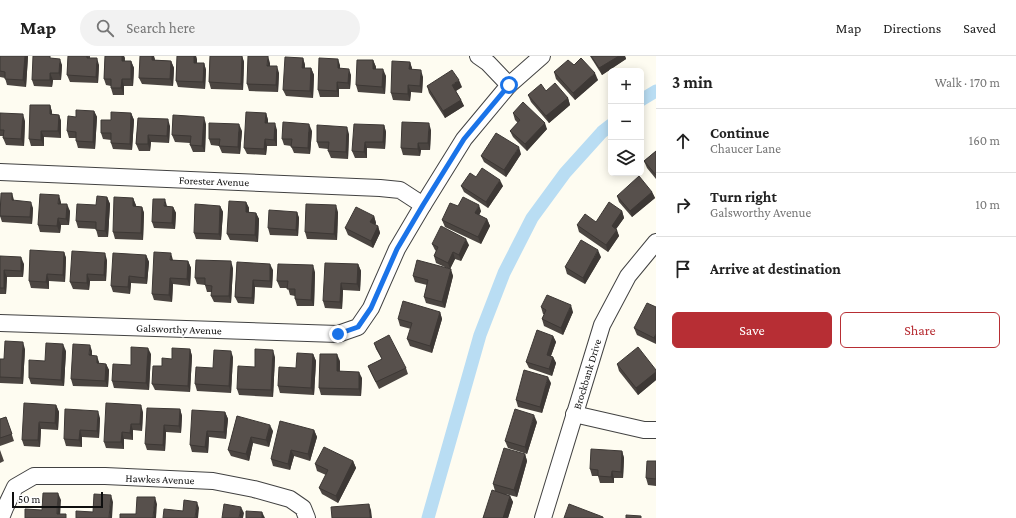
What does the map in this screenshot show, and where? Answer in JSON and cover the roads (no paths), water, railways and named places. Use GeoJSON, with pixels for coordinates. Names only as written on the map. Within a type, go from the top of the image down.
{"type":"FeatureCollection","features":[{"type":"Feature","properties":{"kind":"street"},"geometry":{"type":"LineString","coordinates":[[478,56],[488,63],[509,85]]}},
{"type":"Feature","properties":{"kind":"street"},"geometry":{"type":"LineString","coordinates":[[423,205],[464,139],[509,85],[542,56]]}},
{"type":"Feature","properties":{"kind":"street","name":"Forester Avenue"},"geometry":{"type":"LineString","coordinates":[[0,172],[380,188],[400,190],[423,205]]}},
{"type":"Feature","properties":{"kind":"street","name":"Galsworthy Avenue"},"geometry":{"type":"LineString","coordinates":[[0,323],[338,334],[358,327],[371,308],[397,249],[423,205]]}},
{"type":"Feature","properties":{"kind":"street","name":"Brockbank Drive"},"geometry":{"type":"LineString","coordinates":[[543,518],[602,325],[628,276],[656,242]]}},
{"type":"Feature","properties":{"kind":"street"},"geometry":{"type":"LineString","coordinates":[[574,414],[644,430],[656,430]]}},
{"type":"Feature","properties":{"kind":"street","name":"Hawkes Avenue"},"geometry":{"type":"LineString","coordinates":[[1,518],[4,508],[15,487],[34,476],[105,476],[212,481],[254,489],[290,499],[305,513]]}},
{"type":"Feature","properties":{"kind":"waterway"},"geometry":{"type":"LineString","coordinates":[[644,98],[656,91]]}},
{"type":"Feature","properties":{"kind":"waterway"},"geometry":{"type":"LineString","coordinates":[[428,518],[480,335],[504,273],[532,218],[565,173],[608,127]]}}]}
